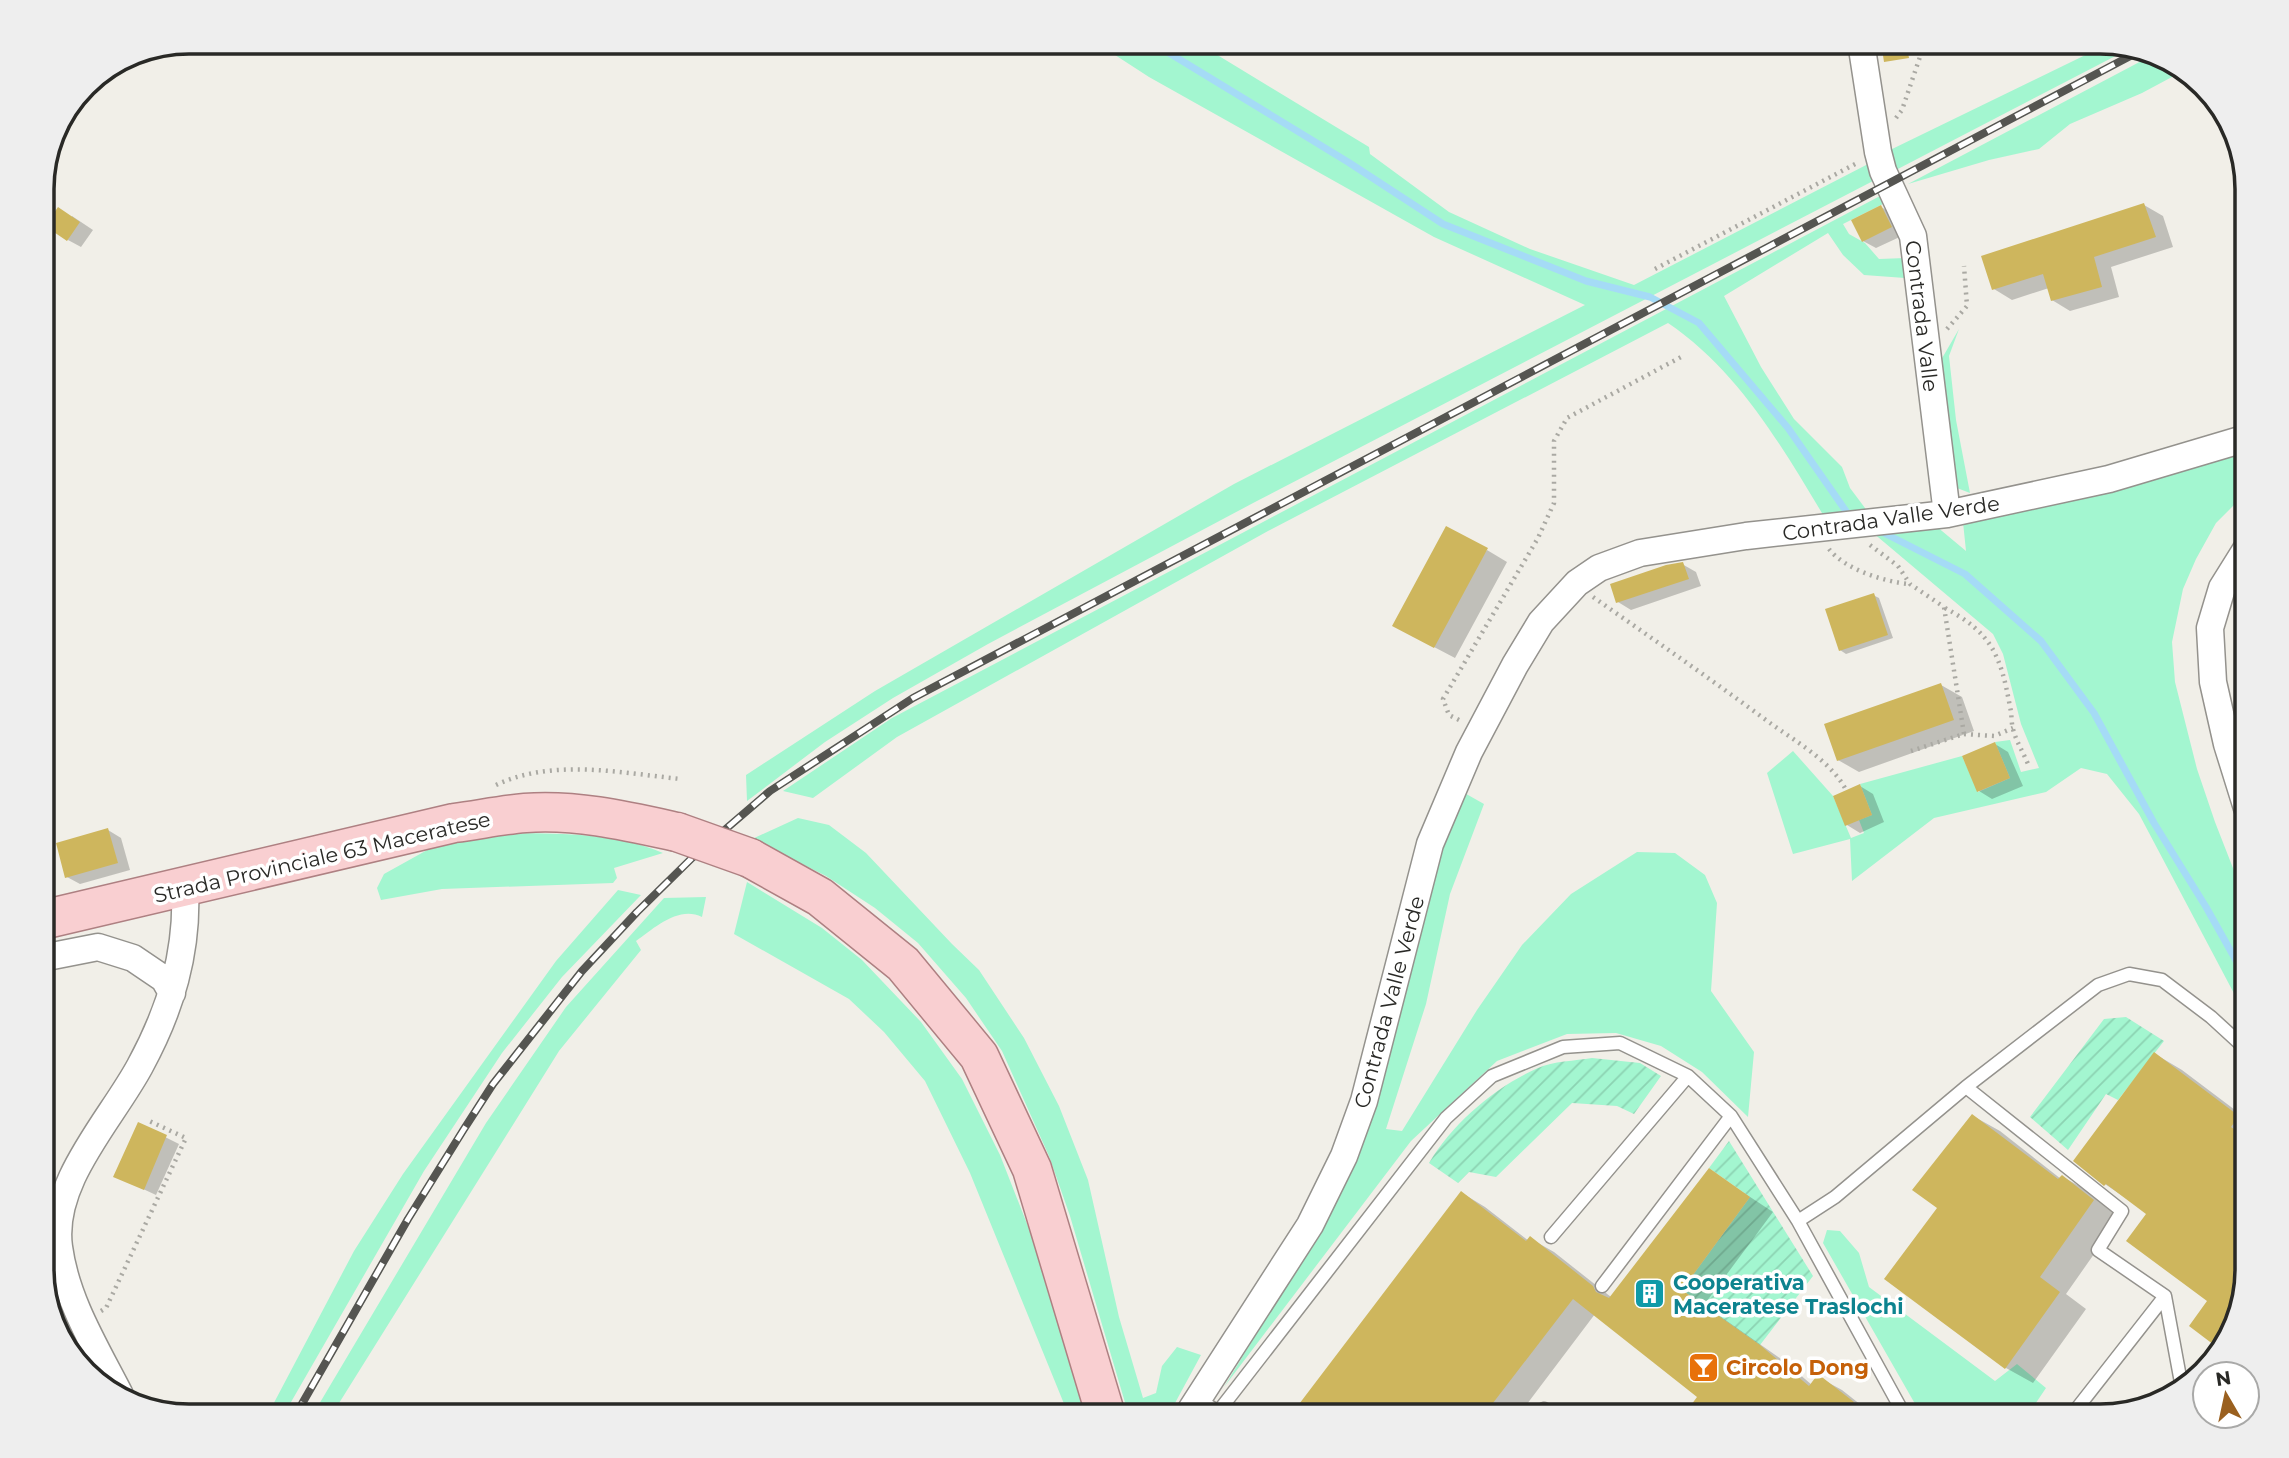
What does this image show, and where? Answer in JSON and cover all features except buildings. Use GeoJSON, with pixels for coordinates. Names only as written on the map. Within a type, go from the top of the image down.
{"type":"FeatureCollection","features":[{"type":"Feature","properties":{"kind":"main road","name":"Strada Provinciale 63 Maceratese"},"geometry":{"type":"LineString","coordinates":[[55,917],[454,823],[527,813],[620,820],[677,832],[750,858],[820,897],[902,964],[979,1056],[1032,1169],[1102,1404]]}},
{"type":"Feature","properties":{"kind":"street","name":"Contrada Valle"},"geometry":{"type":"LineString","coordinates":[[1863,54],[1876,143],[1883,171],[1913,236],[1947,514]]}},
{"type":"Feature","properties":{"kind":"street","name":"Contrada Valle Verde"},"geometry":{"type":"LineString","coordinates":[[1194,1404],[1328,1192],[1364,1101],[1430,844],[1469,752],[1515,665],[1541,622],[1577,583],[1598,568],[1640,553],[1746,536],[1947,514],[2109,479],[2235,442]]}},
{"type":"Feature","properties":{"kind":"street"},"geometry":{"type":"LineString","coordinates":[[2235,567],[2222,588],[2210,628],[2213,682],[2235,769]]}},
{"type":"Feature","properties":{"kind":"street"},"geometry":{"type":"LineString","coordinates":[[112,1379],[82,1322],[67,1282],[59,1246],[59,1213],[76,1169],[140,1066],[172,993],[183,955],[185,887]]}},
{"type":"Feature","properties":{"kind":"street"},"geometry":{"type":"LineString","coordinates":[[55,955],[98,947],[133,958],[164,978],[172,993]]}},
{"type":"Feature","properties":{"kind":"lane"},"geometry":{"type":"LineString","coordinates":[[1798,1221],[1835,1197],[1966,1087],[2098,985],[2129,974],[2162,980],[2235,1039]]}},
{"type":"Feature","properties":{"kind":"lane"},"geometry":{"type":"LineString","coordinates":[[1224,1404],[1446,1118],[1492,1076],[1563,1047],[1620,1043],[1688,1076],[1731,1116],[1798,1221],[1898,1404]]}},
{"type":"Feature","properties":{"kind":"lane"},"geometry":{"type":"LineString","coordinates":[[1551,1237],[1688,1076]]}},
{"type":"Feature","properties":{"kind":"lane"},"geometry":{"type":"LineString","coordinates":[[1966,1087],[2122,1211],[2098,1250],[2165,1296],[2180,1377]]}},
{"type":"Feature","properties":{"kind":"lane"},"geometry":{"type":"LineString","coordinates":[[1602,1286],[1731,1116]]}},
{"type":"Feature","properties":{"kind":"lane"},"geometry":{"type":"LineString","coordinates":[[2080,1404],[2165,1296]]}},
{"type":"Feature","properties":{"kind":"path"},"geometry":{"type":"LineString","coordinates":[[1655,269],[1876,143],[1902,110],[1921,54]]}},
{"type":"Feature","properties":{"kind":"path"},"geometry":{"type":"LineString","coordinates":[[1926,346],[1935,345],[1968,306],[1965,266]]}},
{"type":"Feature","properties":{"kind":"path"},"geometry":{"type":"LineString","coordinates":[[1481,730],[1449,715],[1443,699],[1538,538],[1554,503],[1554,441],[1567,418],[1681,357]]}},
{"type":"Feature","properties":{"kind":"path"},"geometry":{"type":"LineString","coordinates":[[1853,524],[1854,533],[1898,566],[1910,584],[1968,621],[1986,637],[1999,663],[2013,728],[2028,764]]}},
{"type":"Feature","properties":{"kind":"path"},"geometry":{"type":"LineString","coordinates":[[1819,529],[1821,539],[1836,558],[1889,582],[1910,584]]}},
{"type":"Feature","properties":{"kind":"path"},"geometry":{"type":"LineString","coordinates":[[1577,583],[1815,756],[1842,782],[1846,790]]}},
{"type":"Feature","properties":{"kind":"path"},"geometry":{"type":"LineString","coordinates":[[1944,607],[1964,734]]}},
{"type":"Feature","properties":{"kind":"path"},"geometry":{"type":"LineString","coordinates":[[1911,751],[1964,734],[1994,736],[2013,728]]}},
{"type":"Feature","properties":{"kind":"path"},"geometry":{"type":"LineString","coordinates":[[82,1322],[106,1308],[186,1138],[147,1120]]}},
{"type":"Feature","properties":{"kind":"green space"},"geometry":{"type":"Polygon","coordinates":[[[1217,54],[1369,147],[1370,154],[1449,212],[1530,249],[1634,285],[1870,163],[1873,181],[988,644],[893,698],[825,742],[747,801],[746,775],[875,691],[1234,484],[1585,305],[1434,237],[1149,77],[1114,55],[1217,54]]]}},
{"type":"Feature","properties":{"kind":"green space"},"geometry":{"type":"Polygon","coordinates":[[[2087,54],[2117,55],[1894,171],[1888,151],[2087,54]]]}},
{"type":"Feature","properties":{"kind":"green space"},"geometry":{"type":"Polygon","coordinates":[[[2142,61],[2173,76],[2070,124],[2039,149],[1989,160],[1908,184],[2142,61]]]}},
{"type":"Feature","properties":{"kind":"green space"},"geometry":{"type":"Polygon","coordinates":[[[1880,196],[1883,204],[1843,224],[1849,234],[1865,243],[1879,259],[1905,258],[1905,278],[1864,275],[1843,255],[1828,233],[1724,296],[1761,367],[1794,419],[1842,467],[1850,488],[1868,512],[1825,518],[1775,438],[1738,387],[1693,342],[1668,323],[1268,531],[897,737],[813,798],[783,791],[892,718],[1880,196]]]}},
{"type":"Feature","properties":{"kind":"green space"},"geometry":{"type":"Polygon","coordinates":[[[1959,329],[1949,356],[1956,420],[1970,493],[1957,488],[1941,360],[1959,329]]]}},
{"type":"Feature","properties":{"kind":"green space"},"geometry":{"type":"Polygon","coordinates":[[[2235,451],[2235,504],[2216,523],[2196,559],[2183,589],[2172,642],[2175,682],[2197,769],[2235,873],[2235,995],[2139,814],[2107,774],[2081,768],[2046,792],[1934,818],[1852,881],[1850,839],[1793,854],[1767,773],[1793,751],[1833,796],[1851,838],[1864,833],[1859,820],[1872,815],[1860,784],[1962,756],[1978,792],[2010,778],[1995,742],[2010,740],[2021,772],[2039,768],[2021,724],[2003,654],[1993,634],[1872,532],[1936,526],[1966,551],[1963,522],[2235,451]]]}},
{"type":"Feature","properties":{"kind":"green space"},"geometry":{"type":"Polygon","coordinates":[[[1461,791],[1484,804],[1450,894],[1426,1004],[1386,1129],[1402,1131],[1477,1010],[1522,945],[1571,894],[1637,852],[1675,853],[1705,875],[1717,903],[1711,991],[1754,1052],[1748,1117],[1702,1072],[1661,1046],[1616,1033],[1567,1034],[1497,1061],[1411,1141],[1224,1387],[1327,1218],[1388,1053],[1441,853],[1461,791]]]}},
{"type":"Feature","properties":{"kind":"green space"},"geometry":{"type":"Polygon","coordinates":[[[798,818],[829,825],[866,853],[979,970],[1024,1038],[1059,1106],[1088,1180],[1119,1317],[1143,1398],[1156,1393],[1162,1366],[1177,1347],[1201,1355],[1174,1404],[1125,1404],[1070,1216],[1049,1156],[1002,1051],[966,998],[918,943],[875,908],[826,876],[752,839],[798,818]]]}},
{"type":"Feature","properties":{"kind":"green space"},"geometry":{"type":"Polygon","coordinates":[[[515,833],[609,838],[663,853],[614,868],[617,878],[613,883],[442,889],[381,900],[377,888],[384,874],[447,839],[515,833]]]}},
{"type":"Feature","properties":{"kind":"green space"},"geometry":{"type":"Polygon","coordinates":[[[747,882],[822,928],[862,960],[921,1022],[962,1079],[1000,1155],[1040,1257],[1087,1404],[1064,1404],[970,1173],[925,1081],[884,1032],[849,999],[734,934],[747,882]]]}},
{"type":"Feature","properties":{"kind":"green space"},"geometry":{"type":"Polygon","coordinates":[[[618,890],[641,895],[562,977],[502,1053],[424,1171],[290,1404],[273,1404],[354,1251],[403,1174],[556,961],[618,890]]]}},
{"type":"Feature","properties":{"kind":"green space"},"geometry":{"type":"Polygon","coordinates":[[[706,897],[702,917],[693,914],[676,916],[636,941],[641,950],[559,1051],[338,1404],[319,1404],[486,1123],[566,1007],[664,898],[706,897]]]}},
{"type":"Feature","properties":{"kind":"green space"},"geometry":{"type":"Polygon","coordinates":[[[2126,1017],[2164,1041],[2118,1100],[2106,1094],[2068,1150],[2030,1117],[2104,1019],[2126,1017]]]}},
{"type":"Feature","properties":{"kind":"green space"},"geometry":{"type":"Polygon","coordinates":[[[1592,1058],[1640,1063],[1661,1076],[1634,1114],[1617,1106],[1572,1103],[1496,1177],[1469,1172],[1458,1183],[1429,1163],[1463,1120],[1506,1085],[1544,1066],[1592,1058]]]}},
{"type":"Feature","properties":{"kind":"green space"},"geometry":{"type":"Polygon","coordinates":[[[1729,1141],[1813,1276],[1760,1345],[1682,1290],[1750,1197],[1709,1168],[1729,1141]]]}},
{"type":"Feature","properties":{"kind":"green space"},"geometry":{"type":"Polygon","coordinates":[[[1827,1230],[1840,1231],[1859,1253],[1869,1287],[1995,1381],[2017,1364],[2046,1388],[2035,1404],[1915,1404],[1823,1243],[1827,1230]]]}},
{"type":"Feature","properties":{"kind":"waterway"},"geometry":{"type":"LineString","coordinates":[[1171,54],[1348,162],[1443,224],[1586,281],[1650,297],[1699,323],[1788,428],[1852,516]]}},
{"type":"Feature","properties":{"kind":"waterway"},"geometry":{"type":"LineString","coordinates":[[1878,530],[1965,574],[2041,641],[2094,713],[2154,823],[2235,959]]}},
{"type":"Feature","properties":{"kind":"railway"},"geometry":{"type":"LineString","coordinates":[[302,1404],[408,1219],[493,1084],[582,971],[637,912],[692,858],[770,791],[913,698],[2128,57]]}},
{"type":"Feature","properties":{"kind":"place","name":"Cooperativa Maceratese Traslochi"},"geometry":{"type":"Point","coordinates":[1650,1294]}},
{"type":"Feature","properties":{"kind":"place","name":"Circolo Dong"},"geometry":{"type":"Point","coordinates":[1703,1367]}}]}
